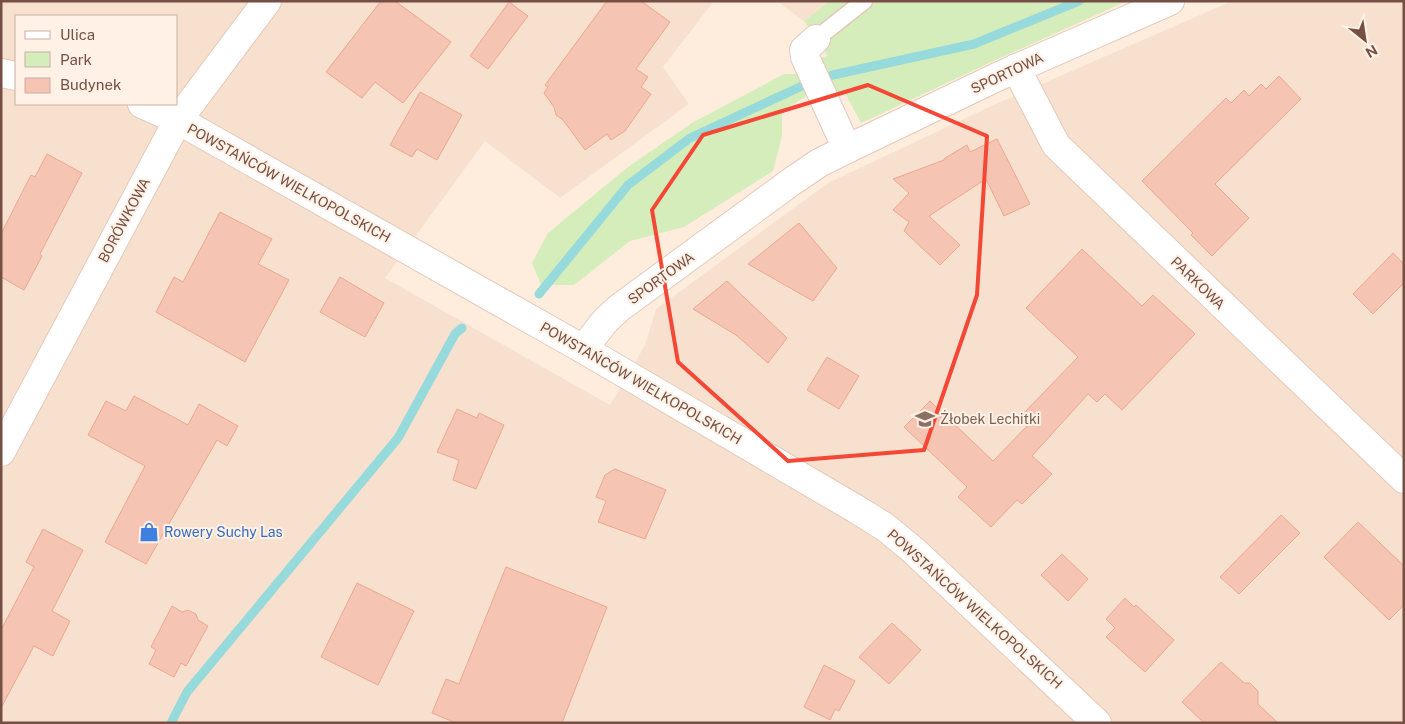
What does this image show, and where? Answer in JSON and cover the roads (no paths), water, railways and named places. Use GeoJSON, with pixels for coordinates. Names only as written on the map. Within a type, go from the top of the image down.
{"type":"FeatureCollection","features":[{"type":"Feature","properties":{"kind":"street","name":"BORÓWKOWA"},"geometry":{"type":"LineString","coordinates":[[1,452],[178,120],[267,1]]}},
{"type":"Feature","properties":{"kind":"street","name":"SPORTOWA"},"geometry":{"type":"LineString","coordinates":[[583,349],[606,320],[619,308],[819,163],[1016,68],[1170,1]]}},
{"type":"Feature","properties":{"kind":"street"},"geometry":{"type":"LineString","coordinates":[[812,51],[824,99],[847,149]]}},
{"type":"Feature","properties":{"kind":"street","name":"PARKOWA"},"geometry":{"type":"LineString","coordinates":[[1016,68],[1056,145],[1404,479]]}},
{"type":"Feature","properties":{"kind":"street"},"geometry":{"type":"LineString","coordinates":[[1,73],[15,76]]}},
{"type":"Feature","properties":{"kind":"street","name":"POWSTAŃCÓW WIELKOPOLSKICH"},"geometry":{"type":"LineString","coordinates":[[144,105],[178,120],[583,349],[885,527],[913,550],[1098,723]]}},
{"type":"Feature","properties":{"kind":"lane"},"geometry":{"type":"LineString","coordinates":[[812,51],[864,1]]}},
{"type":"Feature","properties":{"kind":"waterway"},"geometry":{"type":"LineString","coordinates":[[539,294],[628,185],[690,138],[802,86],[833,75],[974,44],[1079,1]]}},
{"type":"Feature","properties":{"kind":"waterway"},"geometry":{"type":"LineString","coordinates":[[171,723],[187,692],[398,438],[455,334],[462,328]]}},
{"type":"Feature","properties":{"kind":"place","name":"Żłobek Lechitki"},"geometry":{"type":"Point","coordinates":[925,419]}},
{"type":"Feature","properties":{"kind":"place","name":"Rowery Suchy Las"},"geometry":{"type":"Point","coordinates":[149,532]}}]}
